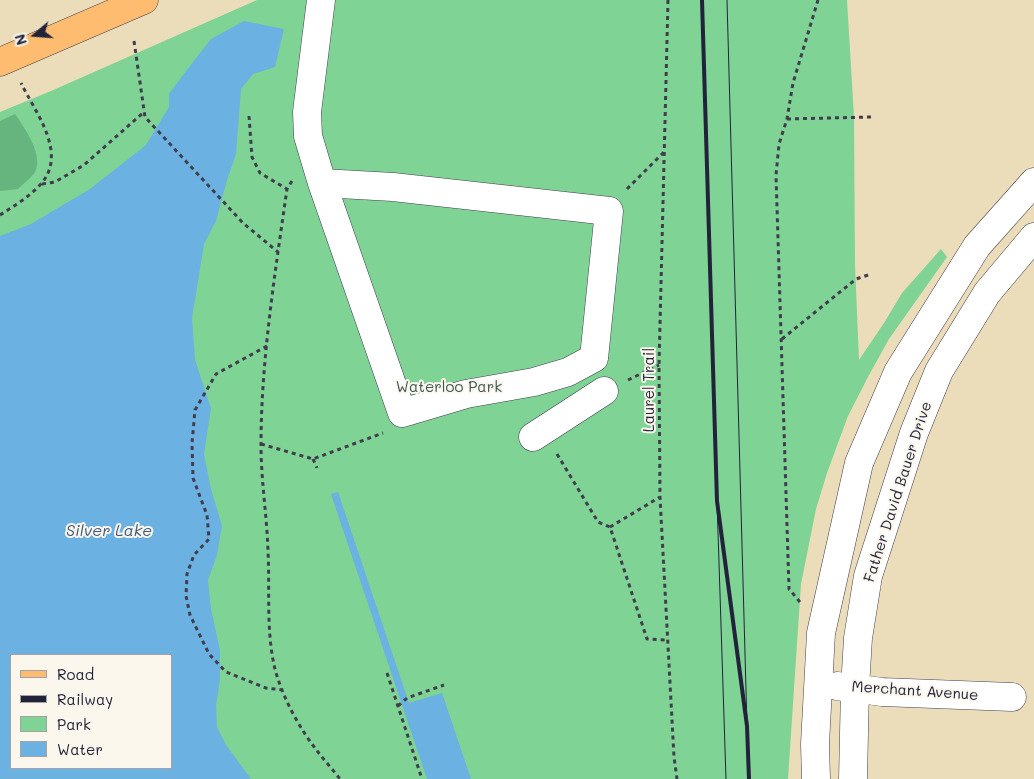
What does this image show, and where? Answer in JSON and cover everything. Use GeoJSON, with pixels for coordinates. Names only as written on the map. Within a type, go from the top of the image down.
{"type":"FeatureCollection","features":[{"type":"Feature","properties":{"kind":"main road"},"geometry":{"type":"LineString","coordinates":[[4,60],[144,0]]}},
{"type":"Feature","properties":{"kind":"street"},"geometry":{"type":"LineString","coordinates":[[319,174],[393,187],[610,211],[594,358],[560,375],[534,382],[466,394],[402,413],[319,174],[308,136],[307,112],[321,0]]}},
{"type":"Feature","properties":{"kind":"street"},"geometry":{"type":"LineString","coordinates":[[816,779],[815,744],[821,633],[859,463],[898,372],[977,246],[1034,182]]}},
{"type":"Feature","properties":{"kind":"street","name":"Father David Bauer Drive"},"geometry":{"type":"LineString","coordinates":[[853,779],[858,638],[868,576],[914,433],[939,371],[987,293],[1034,237]]}},
{"type":"Feature","properties":{"kind":"street"},"geometry":{"type":"LineString","coordinates":[[538,433],[604,391]]}},
{"type":"Feature","properties":{"kind":"street","name":"Merchant Avenue"},"geometry":{"type":"LineString","coordinates":[[818,684],[882,692],[1012,697]]}},
{"type":"Feature","properties":{"kind":"path","name":"Laurel Trail"},"geometry":{"type":"LineString","coordinates":[[668,0],[659,365],[660,497],[667,640],[677,779]]}},
{"type":"Feature","properties":{"kind":"path"},"geometry":{"type":"LineString","coordinates":[[802,604],[789,589],[776,175],[778,144],[786,119],[793,83],[818,0]]}},
{"type":"Feature","properties":{"kind":"path"},"geometry":{"type":"LineString","coordinates":[[134,42],[145,117],[243,223],[278,252]]}},
{"type":"Feature","properties":{"kind":"path"},"geometry":{"type":"LineString","coordinates":[[0,215],[42,184],[51,163],[50,145],[44,126],[4,60]]}},
{"type":"Feature","properties":{"kind":"path"},"geometry":{"type":"LineString","coordinates":[[42,184],[54,182],[70,174],[145,112]]}},
{"type":"Feature","properties":{"kind":"path"},"geometry":{"type":"LineString","coordinates":[[249,116],[252,157],[260,173],[287,189]]}},
{"type":"Feature","properties":{"kind":"path"},"geometry":{"type":"LineString","coordinates":[[786,119],[871,118]]}},
{"type":"Feature","properties":{"kind":"path"},"geometry":{"type":"LineString","coordinates":[[610,211],[630,186],[665,151]]}},
{"type":"Feature","properties":{"kind":"path"},"geometry":{"type":"LineString","coordinates":[[319,174],[297,172],[287,189],[268,346],[261,444],[262,481],[268,551],[268,627],[274,665],[283,690],[301,726],[340,779]]}},
{"type":"Feature","properties":{"kind":"path"},"geometry":{"type":"LineString","coordinates":[[782,340],[856,279],[871,274]]}},
{"type":"Feature","properties":{"kind":"path"},"geometry":{"type":"LineString","coordinates":[[268,346],[216,374],[195,410],[192,443],[193,478],[207,515],[209,539],[194,555],[186,574],[186,596],[190,615],[210,654],[226,672],[266,688],[283,690]]}},
{"type":"Feature","properties":{"kind":"path"},"geometry":{"type":"LineString","coordinates":[[604,391],[659,365]]}},
{"type":"Feature","properties":{"kind":"path"},"geometry":{"type":"LineString","coordinates":[[261,444],[313,459],[381,435],[402,413]]}},
{"type":"Feature","properties":{"kind":"path"},"geometry":{"type":"LineString","coordinates":[[538,433],[549,442],[598,522],[610,527],[648,639],[667,640]]}},
{"type":"Feature","properties":{"kind":"path"},"geometry":{"type":"LineString","coordinates":[[313,459],[317,468]]}},
{"type":"Feature","properties":{"kind":"path"},"geometry":{"type":"LineString","coordinates":[[610,527],[660,497]]}},
{"type":"Feature","properties":{"kind":"path"},"geometry":{"type":"LineString","coordinates":[[387,673],[422,779]]}},
{"type":"Feature","properties":{"kind":"path"},"geometry":{"type":"LineString","coordinates":[[398,706],[407,698],[444,685]]}},
{"type":"Feature","properties":{"kind":"green space","name":"Waterloo Park"},"geometry":{"type":"Polygon","coordinates":[[[257,0],[847,0],[854,117],[855,265],[859,360],[902,293],[941,249],[947,257],[889,339],[869,375],[848,416],[816,509],[801,584],[788,779],[0,779],[0,112],[257,0]]]}},
{"type":"Feature","properties":{"kind":"green space"},"geometry":{"type":"Polygon","coordinates":[[[15,114],[32,142],[37,165],[35,172],[18,189],[0,191],[0,121],[15,114]]]}},
{"type":"Feature","properties":{"kind":"water","name":"Silver Lake"},"geometry":{"type":"Polygon","coordinates":[[[244,21],[284,29],[275,67],[253,74],[241,89],[236,154],[216,221],[204,244],[192,318],[195,360],[211,408],[204,454],[211,489],[222,526],[217,555],[208,580],[211,609],[220,650],[220,679],[216,706],[217,727],[226,745],[251,779],[0,779],[0,236],[31,224],[90,189],[146,145],[169,107],[169,94],[211,39],[244,21]]]}},
{"type":"Feature","properties":{"kind":"water"},"geometry":{"type":"Polygon","coordinates":[[[338,492],[409,703],[442,693],[471,779],[427,779],[331,494],[338,492]]]}},
{"type":"Feature","properties":{"kind":"tram line"},"geometry":{"type":"LineString","coordinates":[[727,0],[747,726]]}},
{"type":"Feature","properties":{"kind":"tram line"},"geometry":{"type":"LineString","coordinates":[[717,501],[726,779]]}},
{"type":"Feature","properties":{"kind":"railway"},"geometry":{"type":"LineString","coordinates":[[702,0],[717,501],[747,726],[749,779]]}}]}
